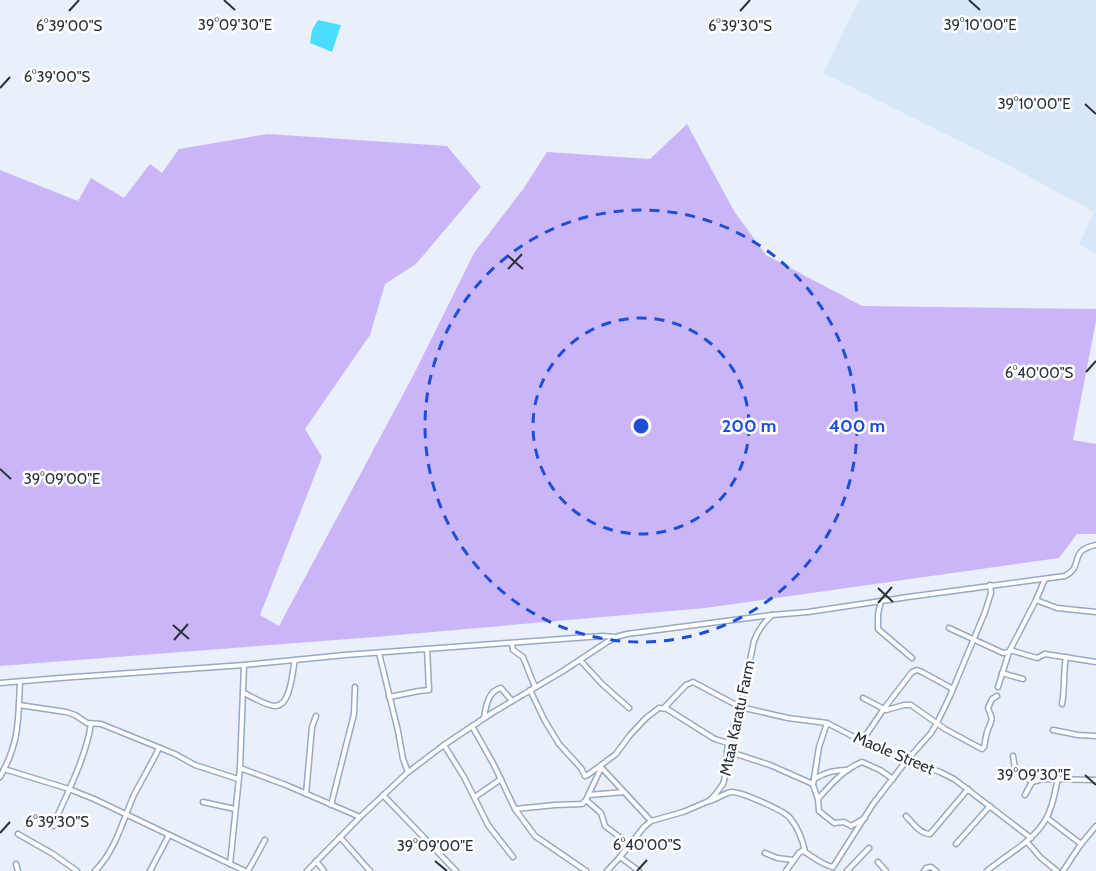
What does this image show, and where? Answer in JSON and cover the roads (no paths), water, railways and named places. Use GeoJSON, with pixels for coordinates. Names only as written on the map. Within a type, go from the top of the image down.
{"type":"FeatureCollection","features":[{"type":"Feature","properties":{"kind":"street"},"geometry":{"type":"LineString","coordinates":[[307,871],[408,772],[484,718],[615,638],[627,634],[808,612],[1069,574],[1080,551],[1096,545]]}},
{"type":"Feature","properties":{"kind":"street"},"geometry":{"type":"LineString","coordinates":[[998,687],[1010,651],[1045,578]]}},
{"type":"Feature","properties":{"kind":"street"},"geometry":{"type":"LineString","coordinates":[[786,871],[802,851],[833,867],[873,804],[931,733],[974,639],[991,593],[990,585]]}},
{"type":"Feature","properties":{"kind":"street"},"geometry":{"type":"LineString","coordinates":[[1036,600],[1057,608],[1096,612]]}},
{"type":"Feature","properties":{"kind":"street"},"geometry":{"type":"LineString","coordinates":[[881,601],[878,629],[912,658]]}},
{"type":"Feature","properties":{"kind":"street"},"geometry":{"type":"LineString","coordinates":[[872,603],[878,614]]}},
{"type":"Feature","properties":{"kind":"street","name":"Mtaa Karatu Farm"},"geometry":{"type":"LineString","coordinates":[[709,801],[723,784],[725,777],[728,742],[740,707],[754,641],[762,624],[772,615]]}},
{"type":"Feature","properties":{"kind":"street"},"geometry":{"type":"LineString","coordinates":[[948,628],[1003,653],[1010,651],[1037,658],[1046,654],[1096,662]]}},
{"type":"Feature","properties":{"kind":"street"},"geometry":{"type":"LineString","coordinates":[[0,683],[602,636],[615,638]]}},
{"type":"Feature","properties":{"kind":"street"},"geometry":{"type":"LineString","coordinates":[[512,643],[513,650],[524,657],[532,688],[545,721],[559,744],[581,768],[583,774],[587,775],[616,754],[630,735],[657,709],[664,708],[718,740],[728,742]]}},
{"type":"Feature","properties":{"kind":"street"},"geometry":{"type":"LineString","coordinates":[[389,697],[429,690],[427,649]]}},
{"type":"Feature","properties":{"kind":"street"},"geometry":{"type":"LineString","coordinates":[[379,653],[408,772]]}},
{"type":"Feature","properties":{"kind":"street"},"geometry":{"type":"LineString","coordinates":[[1062,704],[1066,657]]}},
{"type":"Feature","properties":{"kind":"street"},"geometry":{"type":"LineString","coordinates":[[244,693],[272,706],[280,705],[289,693],[295,660]]}},
{"type":"Feature","properties":{"kind":"street"},"geometry":{"type":"LineString","coordinates":[[580,660],[629,708]]}},
{"type":"Feature","properties":{"kind":"street"},"geometry":{"type":"LineString","coordinates":[[230,864],[240,768],[244,665]]}},
{"type":"Feature","properties":{"kind":"street"},"geometry":{"type":"LineString","coordinates":[[862,741],[912,672],[917,670],[953,689]]}},
{"type":"Feature","properties":{"kind":"street"},"geometry":{"type":"LineString","coordinates":[[1002,673],[1023,679]]}},
{"type":"Feature","properties":{"kind":"street"},"geometry":{"type":"LineString","coordinates":[[0,777],[17,735],[20,682]]}},
{"type":"Feature","properties":{"kind":"street","name":"Maole Street"},"geometry":{"type":"LineString","coordinates":[[664,708],[686,685],[693,682],[740,707],[788,718],[827,723],[862,741],[954,779],[1029,840],[1041,858],[1058,871]]}},
{"type":"Feature","properties":{"kind":"street"},"geometry":{"type":"LineString","coordinates":[[331,804],[354,714],[356,687]]}},
{"type":"Feature","properties":{"kind":"street"},"geometry":{"type":"LineString","coordinates":[[484,718],[486,705],[495,690],[501,688],[512,701]]}},
{"type":"Feature","properties":{"kind":"street"},"geometry":{"type":"LineString","coordinates":[[863,698],[883,710],[911,705],[982,749],[992,722],[988,708],[993,698],[997,696]]}},
{"type":"Feature","properties":{"kind":"street"},"geometry":{"type":"LineString","coordinates":[[19,705],[75,715],[91,724],[101,724],[175,754],[195,765],[238,779]]}},
{"type":"Feature","properties":{"kind":"street"},"geometry":{"type":"LineString","coordinates":[[306,794],[312,727],[316,716]]}},
{"type":"Feature","properties":{"kind":"street"},"geometry":{"type":"LineString","coordinates":[[827,723],[819,747],[813,785],[819,810],[834,823],[844,822],[851,826],[866,817]]}},
{"type":"Feature","properties":{"kind":"street"},"geometry":{"type":"LineString","coordinates":[[53,826],[81,760],[91,724]]}},
{"type":"Feature","properties":{"kind":"street"},"geometry":{"type":"LineString","coordinates":[[472,726],[516,809],[535,836],[586,871]]}},
{"type":"Feature","properties":{"kind":"street"},"geometry":{"type":"LineString","coordinates":[[1053,730],[1096,736]]}},
{"type":"Feature","properties":{"kind":"street"},"geometry":{"type":"LineString","coordinates":[[444,745],[475,796],[488,825],[513,857]]}},
{"type":"Feature","properties":{"kind":"street"},"geometry":{"type":"LineString","coordinates":[[94,871],[110,851],[159,748]]}},
{"type":"Feature","properties":{"kind":"street"},"geometry":{"type":"LineString","coordinates":[[727,751],[770,765],[813,785]]}},
{"type":"Feature","properties":{"kind":"street"},"geometry":{"type":"LineString","coordinates":[[1013,756],[1015,768],[1032,782]]}},
{"type":"Feature","properties":{"kind":"street"},"geometry":{"type":"LineString","coordinates":[[818,800],[839,777],[862,762],[893,779]]}},
{"type":"Feature","properties":{"kind":"street"},"geometry":{"type":"LineString","coordinates":[[600,767],[651,821]]}},
{"type":"Feature","properties":{"kind":"street"},"geometry":{"type":"LineString","coordinates":[[516,809],[582,804],[600,767]]}},
{"type":"Feature","properties":{"kind":"street"},"geometry":{"type":"LineString","coordinates":[[240,768],[360,817]]}},
{"type":"Feature","properties":{"kind":"street"},"geometry":{"type":"LineString","coordinates":[[4,769],[69,789],[247,871],[265,840]]}},
{"type":"Feature","properties":{"kind":"street"},"geometry":{"type":"LineString","coordinates":[[814,779],[825,772],[849,770]]}},
{"type":"Feature","properties":{"kind":"street"},"geometry":{"type":"LineString","coordinates":[[987,871],[1029,840],[1047,818],[1058,778]]}},
{"type":"Feature","properties":{"kind":"street"},"geometry":{"type":"LineString","coordinates":[[475,796],[501,779]]}},
{"type":"Feature","properties":{"kind":"street"},"geometry":{"type":"LineString","coordinates":[[1025,795],[1032,782],[1043,779],[1096,780]]}},
{"type":"Feature","properties":{"kind":"street"},"geometry":{"type":"LineString","coordinates":[[906,816],[922,832],[930,834],[968,789]]}},
{"type":"Feature","properties":{"kind":"street"},"geometry":{"type":"LineString","coordinates":[[587,797],[624,792]]}},
{"type":"Feature","properties":{"kind":"street"},"geometry":{"type":"LineString","coordinates":[[608,871],[651,821],[683,812],[730,792],[740,793],[790,817],[803,842],[805,852]]}},
{"type":"Feature","properties":{"kind":"street"},"geometry":{"type":"LineString","coordinates":[[383,795],[456,871]]}},
{"type":"Feature","properties":{"kind":"street"},"geometry":{"type":"LineString","coordinates":[[587,797],[601,813],[605,826],[630,845]]}},
{"type":"Feature","properties":{"kind":"street"},"geometry":{"type":"LineString","coordinates":[[203,802],[235,809]]}},
{"type":"Feature","properties":{"kind":"street"},"geometry":{"type":"LineString","coordinates":[[956,844],[990,806]]}},
{"type":"Feature","properties":{"kind":"street"},"geometry":{"type":"LineString","coordinates":[[1047,818],[1081,844]]}},
{"type":"Feature","properties":{"kind":"street"},"geometry":{"type":"LineString","coordinates":[[1064,871],[1096,826]]}},
{"type":"Feature","properties":{"kind":"street"},"geometry":{"type":"LineString","coordinates":[[18,834],[78,871]]}},
{"type":"Feature","properties":{"kind":"street"},"geometry":{"type":"LineString","coordinates":[[150,871],[169,835]]}},
{"type":"Feature","properties":{"kind":"street"},"geometry":{"type":"LineString","coordinates":[[340,837],[370,871]]}},
{"type":"Feature","properties":{"kind":"street"},"geometry":{"type":"LineString","coordinates":[[847,871],[869,848]]}},
{"type":"Feature","properties":{"kind":"street"},"geometry":{"type":"LineString","coordinates":[[765,853],[777,858],[793,860]]}},
{"type":"Feature","properties":{"kind":"street"},"geometry":{"type":"LineString","coordinates":[[620,857],[639,871]]}},
{"type":"Feature","properties":{"kind":"street"},"geometry":{"type":"LineString","coordinates":[[316,861],[324,871]]}},
{"type":"Feature","properties":{"kind":"street"},"geometry":{"type":"LineString","coordinates":[[878,862],[886,871]]}},
{"type":"Feature","properties":{"kind":"street"},"geometry":{"type":"LineString","coordinates":[[16,864],[18,871]]}},
{"type":"Feature","properties":{"kind":"street"},"geometry":{"type":"LineString","coordinates":[[924,871],[931,867],[936,871]]}},
{"type":"Feature","properties":{"kind":"water"},"geometry":{"type":"Polygon","coordinates":[[[318,20],[341,25],[332,52],[310,43],[312,30],[318,20]]]}}]}
